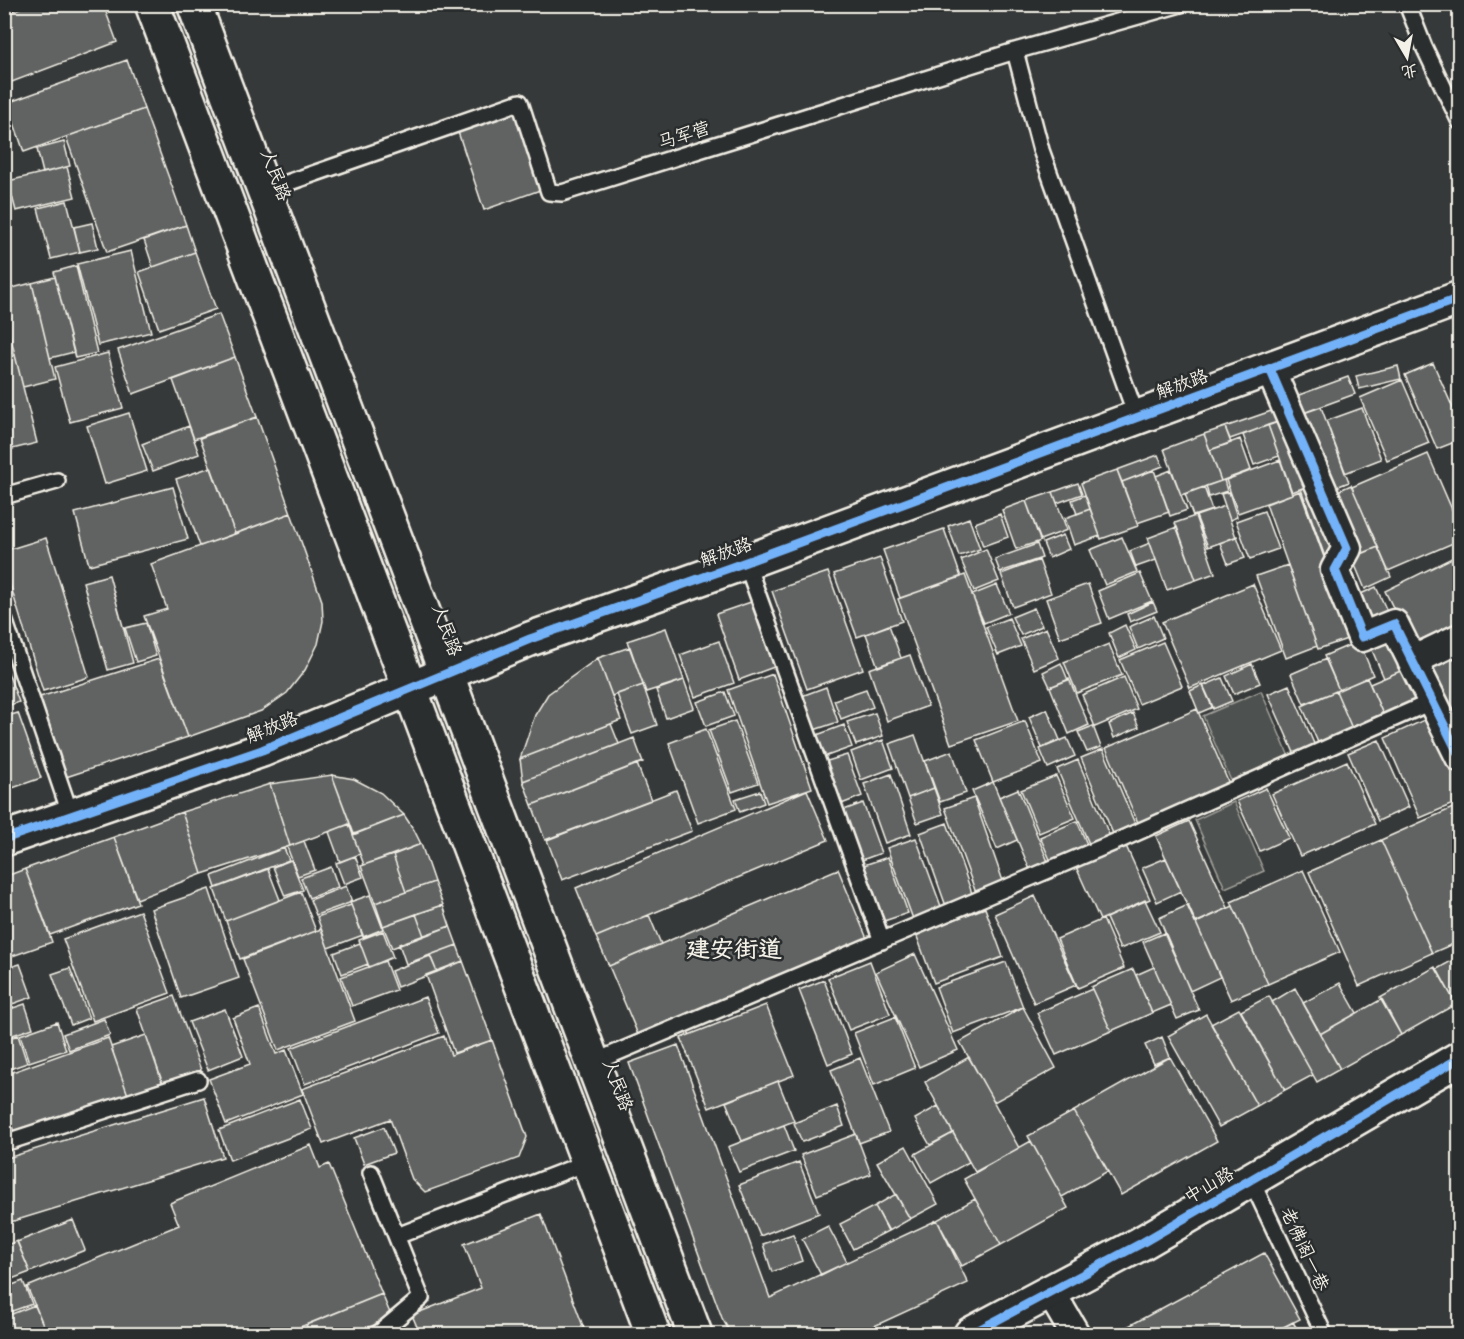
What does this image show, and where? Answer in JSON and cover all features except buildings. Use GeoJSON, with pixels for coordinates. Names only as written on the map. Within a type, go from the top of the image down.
{"type":"FeatureCollection","features":[{"type":"Feature","properties":{"kind":"main road"},"geometry":{"type":"LineString","coordinates":[[152,4],[653,1335]]}},
{"type":"Feature","properties":{"kind":"main road","name":"人民路"},"geometry":{"type":"LineString","coordinates":[[194,4],[695,1335]]}},
{"type":"Feature","properties":{"kind":"main road","name":"解放路"},"geometry":{"type":"LineString","coordinates":[[4,839],[261,750],[530,639],[746,562],[1460,298]]}},
{"type":"Feature","properties":{"kind":"main road","name":"中山路"},"geometry":{"type":"LineString","coordinates":[[972,1335],[1251,1180],[1460,1058]]}},
{"type":"Feature","properties":{"kind":"street"},"geometry":{"type":"LineString","coordinates":[[1270,369],[1347,548],[1335,570],[1362,637],[1394,624],[1460,757]]}},
{"type":"Feature","properties":{"kind":"street"},"geometry":{"type":"LineString","coordinates":[[1412,661],[1460,638]]}},
{"type":"Feature","properties":{"kind":"street"},"geometry":{"type":"LineString","coordinates":[[1051,1293],[1075,1335]]}},
{"type":"Feature","properties":{"kind":"lane","name":"马军营"},"geometry":{"type":"LineString","coordinates":[[264,191],[520,102],[549,192],[562,194],[1015,51],[1181,4]]}},
{"type":"Feature","properties":{"kind":"lane"},"geometry":{"type":"LineString","coordinates":[[1407,4],[1424,47],[1460,122]]}},
{"type":"Feature","properties":{"kind":"lane"},"geometry":{"type":"LineString","coordinates":[[1015,51],[1041,150],[1137,418]]}},
{"type":"Feature","properties":{"kind":"lane"},"geometry":{"type":"LineString","coordinates":[[4,496],[57,481]]}},
{"type":"Feature","properties":{"kind":"lane"},"geometry":{"type":"LineString","coordinates":[[746,562],[882,941]]}},
{"type":"Feature","properties":{"kind":"lane"},"geometry":{"type":"LineString","coordinates":[[4,619],[71,816]]}},
{"type":"Feature","properties":{"kind":"lane"},"geometry":{"type":"LineString","coordinates":[[592,1063],[1133,834],[1433,701]]}},
{"type":"Feature","properties":{"kind":"lane"},"geometry":{"type":"LineString","coordinates":[[4,1143],[198,1080]]}},
{"type":"Feature","properties":{"kind":"lane"},"geometry":{"type":"LineString","coordinates":[[397,1236],[588,1162]]}},
{"type":"Feature","properties":{"kind":"lane"},"geometry":{"type":"LineString","coordinates":[[372,1173],[421,1298],[378,1335]]}},
{"type":"Feature","properties":{"kind":"lane","name":"老佛阁一巷"},"geometry":{"type":"LineString","coordinates":[[1251,1180],[1324,1335]]}},
{"type":"Feature","properties":{"kind":"shaded area"},"geometry":{"type":"Polygon","coordinates":[[[1261,691],[1290,759],[1232,783],[1203,716],[1261,691]]]}},
{"type":"Feature","properties":{"kind":"shaded area"},"geometry":{"type":"Polygon","coordinates":[[[1234,802],[1264,871],[1225,888],[1195,820],[1234,802]]]}},
{"type":"Feature","properties":{"kind":"cycle path"},"geometry":{"type":"LineString","coordinates":[[4,839],[262,750],[530,639],[746,562],[1460,298]]}},
{"type":"Feature","properties":{"kind":"cycle path"},"geometry":{"type":"LineString","coordinates":[[1270,369],[1347,548],[1335,570],[1362,637],[1394,624],[1460,757]]}},
{"type":"Feature","properties":{"kind":"cycle path"},"geometry":{"type":"LineString","coordinates":[[971,1334],[1140,1244],[1460,1058]]}},
{"type":"Feature","properties":{"kind":"district","name":"建安街道"},"geometry":{"type":"Point","coordinates":[734,949]}}]}
